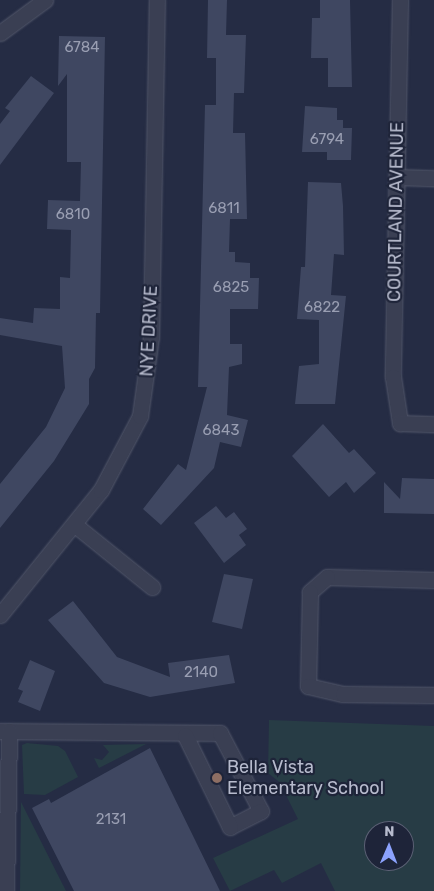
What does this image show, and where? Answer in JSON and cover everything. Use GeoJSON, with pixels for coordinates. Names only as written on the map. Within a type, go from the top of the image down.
{"type":"FeatureCollection","features":[{"type":"Feature","properties":{"kind":"street"},"geometry":{"type":"LineString","coordinates":[[0,33],[45,0]]}},
{"type":"Feature","properties":{"kind":"street","name":"NYE DRIVE"},"geometry":{"type":"LineString","coordinates":[[0,616],[75,525],[123,455],[140,416],[149,375],[157,0]]}},
{"type":"Feature","properties":{"kind":"street","name":"COURTLAND AVENUE"},"geometry":{"type":"LineString","coordinates":[[400,0],[393,377],[400,423],[434,424]]}},
{"type":"Feature","properties":{"kind":"street"},"geometry":{"type":"LineString","coordinates":[[397,177],[434,178]]}},
{"type":"Feature","properties":{"kind":"street"},"geometry":{"type":"LineString","coordinates":[[75,525],[152,587]]}},
{"type":"Feature","properties":{"kind":"street"},"geometry":{"type":"LineString","coordinates":[[434,580],[327,577],[310,592],[308,686],[343,694],[434,695]]}},
{"type":"Feature","properties":{"kind":"street"},"geometry":{"type":"LineString","coordinates":[[6,891],[4,731],[185,735],[220,733],[261,811],[230,826],[185,735]]}},
{"type":"Feature","properties":{"kind":"shaded area"},"geometry":{"type":"Polygon","coordinates":[[[269,720],[434,726],[434,891],[335,891],[321,863],[282,883],[274,870],[230,891],[213,858],[298,819],[285,793],[288,789],[268,773],[269,720]]]}},
{"type":"Feature","properties":{"kind":"shaded area"},"geometry":{"type":"Polygon","coordinates":[[[27,743],[58,746],[65,751],[78,777],[45,795],[24,794],[22,745],[27,743]]]}},
{"type":"Feature","properties":{"kind":"shaded area"},"geometry":{"type":"Polygon","coordinates":[[[146,744],[99,768],[94,758],[102,760],[109,752],[103,745],[146,744]]]}},
{"type":"Feature","properties":{"kind":"shaded area"},"geometry":{"type":"Polygon","coordinates":[[[21,802],[66,891],[20,891],[21,802]]]}},
{"type":"Feature","properties":{"kind":"building"},"geometry":{"type":"Polygon","coordinates":[[[208,0],[227,0],[226,35],[246,35],[244,93],[234,93],[233,133],[245,133],[247,219],[230,219],[229,252],[235,252],[235,262],[250,263],[250,278],[259,278],[258,309],[230,309],[230,344],[242,344],[242,364],[229,367],[227,415],[248,420],[241,447],[220,442],[214,468],[161,525],[143,509],[178,464],[186,470],[207,387],[198,387],[205,105],[216,105],[216,58],[207,58],[208,0]]]}},
{"type":"Feature","properties":{"kind":"building"},"geometry":{"type":"Polygon","coordinates":[[[320,0],[350,0],[352,87],[328,87],[328,58],[311,58],[312,18],[320,18],[320,0]]]}},
{"type":"Feature","properties":{"kind":"building"},"geometry":{"type":"Polygon","coordinates":[[[59,36],[105,37],[100,313],[96,313],[95,368],[89,379],[89,404],[54,461],[0,528],[0,484],[46,427],[65,388],[62,346],[0,335],[0,318],[33,323],[34,308],[60,309],[60,277],[70,278],[71,230],[47,229],[48,200],[80,201],[81,162],[67,162],[67,74],[58,86],[59,36]]]}},
{"type":"Feature","properties":{"kind":"building"},"geometry":{"type":"Polygon","coordinates":[[[31,76],[54,93],[0,165],[0,124],[10,111],[5,108],[31,76]]]}},
{"type":"Feature","properties":{"kind":"building"},"geometry":{"type":"Polygon","coordinates":[[[305,106],[337,108],[337,120],[343,120],[343,128],[352,128],[351,160],[327,160],[327,152],[302,152],[305,106]]]}},
{"type":"Feature","properties":{"kind":"building"},"geometry":{"type":"Polygon","coordinates":[[[308,182],[341,183],[344,255],[334,254],[331,295],[346,296],[335,404],[295,404],[299,366],[319,364],[319,320],[297,319],[301,267],[305,267],[308,182]]]}},
{"type":"Feature","properties":{"kind":"building"},"geometry":{"type":"Polygon","coordinates":[[[323,424],[349,453],[354,449],[376,473],[354,493],[346,482],[329,497],[292,456],[323,424]]]}},
{"type":"Feature","properties":{"kind":"building"},"geometry":{"type":"Polygon","coordinates":[[[402,478],[434,479],[434,514],[384,513],[384,482],[400,499],[402,478]]]}},
{"type":"Feature","properties":{"kind":"building"},"geometry":{"type":"Polygon","coordinates":[[[216,506],[226,518],[234,512],[247,529],[239,535],[246,545],[224,563],[194,523],[216,506]]]}},
{"type":"Feature","properties":{"kind":"building"},"geometry":{"type":"Polygon","coordinates":[[[224,574],[253,579],[242,629],[212,622],[224,574]]]}},
{"type":"Feature","properties":{"kind":"building"},"geometry":{"type":"Polygon","coordinates":[[[73,601],[117,657],[170,677],[168,663],[229,655],[235,683],[150,697],[104,683],[48,620],[73,601]]]}},
{"type":"Feature","properties":{"kind":"building"},"geometry":{"type":"Polygon","coordinates":[[[30,660],[55,671],[40,711],[18,702],[23,691],[18,689],[30,660]]]}},
{"type":"Feature","properties":{"kind":"building","name":"Bella Vista Elementary School"},"geometry":{"type":"Polygon","coordinates":[[[150,748],[220,891],[74,891],[32,808],[49,799],[51,803],[150,748]]]}},
{"type":"Feature","properties":{"kind":"place","name":"Bella Vista Elementary School"},"geometry":{"type":"Point","coordinates":[217,778]}}]}
